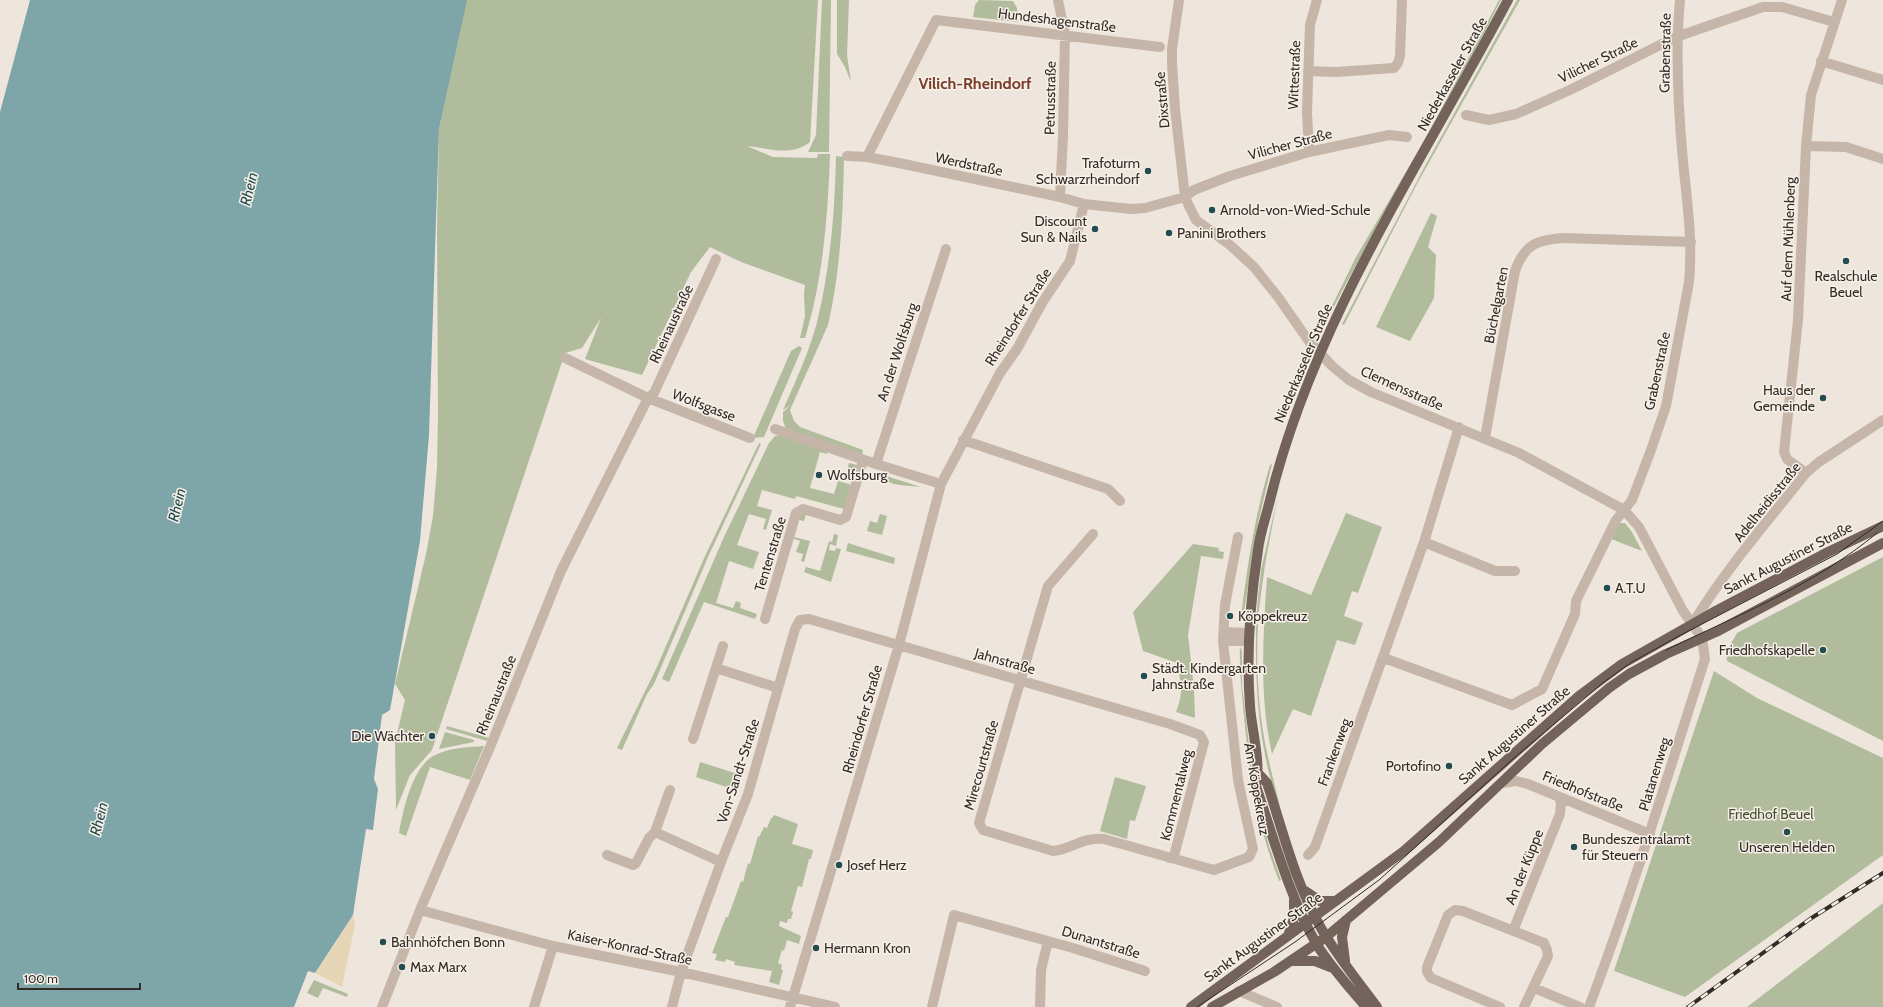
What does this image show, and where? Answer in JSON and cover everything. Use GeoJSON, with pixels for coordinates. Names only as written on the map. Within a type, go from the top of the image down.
{"type":"FeatureCollection","features":[{"type":"Feature","properties":{"kind":"main road","name":"Niederkasseler Straße"},"geometry":{"type":"LineString","coordinates":[[1311,920],[1293,891],[1256,786],[1258,773],[1250,706],[1248,637],[1258,548],[1274,481],[1286,440],[1319,352],[1376,240],[1467,78],[1508,0]]}},
{"type":"Feature","properties":{"kind":"main road","name":"Sankt Augustiner Straße"},"geometry":{"type":"LineString","coordinates":[[1191,1007],[1404,851],[1600,679],[1646,649],[1693,623],[1828,552],[1883,526]]}},
{"type":"Feature","properties":{"kind":"main road","name":"Sankt Augustiner Straße"},"geometry":{"type":"LineString","coordinates":[[1212,1007],[1239,991],[1257,983],[1291,962],[1326,937],[1439,842],[1502,783],[1522,762],[1582,710],[1629,674],[1702,638],[1883,543]]}},
{"type":"Feature","properties":{"kind":"main road","name":"Niederkasseler Straße"},"geometry":{"type":"LineString","coordinates":[[1258,773],[1267,783],[1293,865],[1304,890],[1311,920]]}},
{"type":"Feature","properties":{"kind":"main road"},"geometry":{"type":"LineString","coordinates":[[1304,890],[1320,901],[1336,901]]}},
{"type":"Feature","properties":{"kind":"main road"},"geometry":{"type":"LineString","coordinates":[[1288,936],[1294,913],[1293,891]]}},
{"type":"Feature","properties":{"kind":"main road"},"geometry":{"type":"LineString","coordinates":[[1311,920],[1326,937],[1377,1007]]}},
{"type":"Feature","properties":{"kind":"main road"},"geometry":{"type":"LineString","coordinates":[[1311,920],[1317,944],[1334,969],[1366,1007]]}},
{"type":"Feature","properties":{"kind":"main road"},"geometry":{"type":"LineString","coordinates":[[1345,964],[1342,943],[1346,920]]}},
{"type":"Feature","properties":{"kind":"main road"},"geometry":{"type":"LineString","coordinates":[[1291,962],[1315,961],[1334,969]]}},
{"type":"Feature","properties":{"kind":"street","name":"Petrusstraße"},"geometry":{"type":"LineString","coordinates":[[1058,0],[1065,34],[1060,197]]}},
{"type":"Feature","properties":{"kind":"street","name":"Dixstraße"},"geometry":{"type":"LineString","coordinates":[[1179,0],[1172,48],[1175,109],[1185,197]]}},
{"type":"Feature","properties":{"kind":"street","name":"Wittestraße"},"geometry":{"type":"LineString","coordinates":[[1309,152],[1307,112],[1310,24],[1317,0]]}},
{"type":"Feature","properties":{"kind":"street"},"geometry":{"type":"LineString","coordinates":[[1308,71],[1336,72],[1394,68],[1398,63],[1400,56],[1402,0]]}},
{"type":"Feature","properties":{"kind":"street","name":"Grabenstraße"},"geometry":{"type":"LineString","coordinates":[[1384,658],[1512,705],[1542,689],[1575,614],[1576,601],[1616,520],[1632,500],[1666,406],[1689,282],[1691,242],[1680,117],[1676,37],[1680,0]]}},
{"type":"Feature","properties":{"kind":"street","name":"Auf dem Mühlenberg"},"geometry":{"type":"LineString","coordinates":[[1803,471],[1787,459],[1784,452],[1798,320],[1806,146],[1811,94],[1842,0]]}},
{"type":"Feature","properties":{"kind":"street","name":"Vilicher Straße"},"geometry":{"type":"LineString","coordinates":[[1466,115],[1489,120],[1516,114],[1572,89],[1676,37],[1763,7],[1782,7],[1834,22]]}},
{"type":"Feature","properties":{"kind":"street","name":"Hundeshagenstraße"},"geometry":{"type":"LineString","coordinates":[[867,157],[936,20],[1065,34],[1160,47]]}},
{"type":"Feature","properties":{"kind":"street"},"geometry":{"type":"LineString","coordinates":[[1821,60],[1883,80]]}},
{"type":"Feature","properties":{"kind":"street","name":"Vilicher Straße"},"geometry":{"type":"LineString","coordinates":[[1185,197],[1194,190],[1230,176],[1309,152],[1389,135],[1407,137]]}},
{"type":"Feature","properties":{"kind":"street"},"geometry":{"type":"LineString","coordinates":[[1806,146],[1846,147],[1883,159]]}},
{"type":"Feature","properties":{"kind":"street","name":"Werdstraße"},"geometry":{"type":"LineString","coordinates":[[847,156],[867,157],[1060,197],[1084,204]]}},
{"type":"Feature","properties":{"kind":"street"},"geometry":{"type":"LineString","coordinates":[[1084,204],[1145,208],[1185,197]]}},
{"type":"Feature","properties":{"kind":"street","name":"Clemensstraße"},"geometry":{"type":"LineString","coordinates":[[1185,197],[1196,220],[1230,245],[1254,267],[1278,297],[1308,340],[1332,366],[1349,380],[1371,392],[1519,453],[1624,510],[1639,527],[1683,611],[1693,623],[1702,638]]}},
{"type":"Feature","properties":{"kind":"street","name":"Rheindorfer Straße"},"geometry":{"type":"LineString","coordinates":[[790,1007],[899,645],[941,484],[963,440],[1042,303],[1070,261],[1084,204]]}},
{"type":"Feature","properties":{"kind":"street","name":"Büchelgarten"},"geometry":{"type":"LineString","coordinates":[[1485,438],[1515,271],[1519,258],[1527,249],[1546,239],[1562,238],[1691,242]]}},
{"type":"Feature","properties":{"kind":"street","name":"An der Wolfsburg"},"geometry":{"type":"LineString","coordinates":[[876,464],[946,249]]}},
{"type":"Feature","properties":{"kind":"street","name":"Rheinaustraße"},"geometry":{"type":"LineString","coordinates":[[382,1007],[420,910],[493,740],[561,571],[648,398],[654,393],[716,259]]}},
{"type":"Feature","properties":{"kind":"street"},"geometry":{"type":"LineString","coordinates":[[565,358],[648,398]]}},
{"type":"Feature","properties":{"kind":"street","name":"Wolfsgasse"},"geometry":{"type":"LineString","coordinates":[[648,398],[750,438]]}},
{"type":"Feature","properties":{"kind":"street","name":"Adelheidisstraße"},"geometry":{"type":"LineString","coordinates":[[1693,623],[1705,603],[1803,471],[1820,462],[1883,420]]}},
{"type":"Feature","properties":{"kind":"street","name":"Frankenweg"},"geometry":{"type":"LineString","coordinates":[[1308,855],[1315,847],[1384,658],[1424,542],[1459,427]]}},
{"type":"Feature","properties":{"kind":"street"},"geometry":{"type":"LineString","coordinates":[[775,429],[863,460],[941,484]]}},
{"type":"Feature","properties":{"kind":"street"},"geometry":{"type":"LineString","coordinates":[[963,440],[1108,489],[1120,501]]}},
{"type":"Feature","properties":{"kind":"street","name":"Tentenstraße"},"geometry":{"type":"LineString","coordinates":[[765,619],[796,513],[803,509],[840,520],[846,517],[863,460]]}},
{"type":"Feature","properties":{"kind":"street","name":"Mirecourtstraße"},"geometry":{"type":"LineString","coordinates":[[1093,534],[1048,586],[979,823],[982,830],[1053,851],[1062,850],[1084,840],[1096,838],[1169,858]]}},
{"type":"Feature","properties":{"kind":"street","name":"Am Köppekreuz"},"geometry":{"type":"LineString","coordinates":[[1169,858],[1214,870],[1250,857],[1252,854],[1252,845],[1238,780],[1224,636],[1225,605],[1238,536]]}},
{"type":"Feature","properties":{"kind":"street"},"geometry":{"type":"LineString","coordinates":[[1424,542],[1495,571],[1515,571]]}},
{"type":"Feature","properties":{"kind":"street","name":"Jahnstraße"},"geometry":{"type":"LineString","coordinates":[[800,620],[809,619],[1170,724],[1200,735]]}},
{"type":"Feature","properties":{"kind":"street","name":"Von-Sandt-Straße"},"geometry":{"type":"LineString","coordinates":[[672,1007],[681,972],[721,862],[746,799],[795,629],[800,620]]}},
{"type":"Feature","properties":{"kind":"street"},"geometry":{"type":"LineString","coordinates":[[1224,636],[1248,637]]}},
{"type":"Feature","properties":{"kind":"street","name":"Platanenweg"},"geometry":{"type":"LineString","coordinates":[[1589,1007],[1609,954],[1650,834],[1705,658],[1705,645],[1702,638]]}},
{"type":"Feature","properties":{"kind":"street"},"geometry":{"type":"LineString","coordinates":[[693,739],[723,646]]}},
{"type":"Feature","properties":{"kind":"street"},"geometry":{"type":"LineString","coordinates":[[716,668],[778,688]]}},
{"type":"Feature","properties":{"kind":"street","name":"Kommentalweg"},"geometry":{"type":"LineString","coordinates":[[1169,858],[1174,856],[1181,835],[1204,742],[1200,735]]}},
{"type":"Feature","properties":{"kind":"street","name":"Friedhofstraße"},"geometry":{"type":"LineString","coordinates":[[1522,762],[1522,777],[1528,784]]}},
{"type":"Feature","properties":{"kind":"street","name":"Friedhofstraße"},"geometry":{"type":"LineString","coordinates":[[1502,783],[1516,781],[1528,784],[1650,834]]}},
{"type":"Feature","properties":{"kind":"street"},"geometry":{"type":"LineString","coordinates":[[607,855],[633,865],[636,863],[648,838],[655,832],[670,790]]}},
{"type":"Feature","properties":{"kind":"street","name":"An der Küppe"},"geometry":{"type":"LineString","coordinates":[[1513,931],[1560,814],[1561,802],[1558,797]]}},
{"type":"Feature","properties":{"kind":"street"},"geometry":{"type":"LineString","coordinates":[[1560,814],[1576,803]]}},
{"type":"Feature","properties":{"kind":"street"},"geometry":{"type":"LineString","coordinates":[[655,832],[721,862]]}},
{"type":"Feature","properties":{"kind":"street","name":"Kaiser-Konrad-Straße"},"geometry":{"type":"LineString","coordinates":[[420,910],[553,946],[681,972],[835,1007]]}},
{"type":"Feature","properties":{"kind":"street"},"geometry":{"type":"LineString","coordinates":[[1500,1007],[1430,978],[1427,969],[1448,915],[1455,910],[1463,911],[1544,943],[1548,956],[1524,1007]]}},
{"type":"Feature","properties":{"kind":"street","name":"Dunantstraße"},"geometry":{"type":"LineString","coordinates":[[932,1007],[954,915],[1048,941],[1145,971]]}},
{"type":"Feature","properties":{"kind":"street","name":"Dunantstraße"},"geometry":{"type":"LineString","coordinates":[[1040,1007],[1041,970],[1048,941]]}},
{"type":"Feature","properties":{"kind":"street"},"geometry":{"type":"LineString","coordinates":[[534,1007],[553,946]]}},
{"type":"Feature","properties":{"kind":"street"},"geometry":{"type":"LineString","coordinates":[[1534,988],[1580,1007]]}},
{"type":"Feature","properties":{"kind":"street"},"geometry":{"type":"LineString","coordinates":[[1239,991],[1273,1006]]}},
{"type":"Feature","properties":{"kind":"green space"},"geometry":{"type":"Polygon","coordinates":[[[466,0],[818,0],[810,142],[803,147],[788,150],[771,150],[747,146],[773,157],[817,158],[818,154],[830,154],[828,201],[824,247],[816,293],[805,338],[800,338],[805,316],[805,285],[741,262],[710,247],[691,272],[642,375],[585,359],[601,318],[582,348],[565,353],[432,750],[410,775],[396,810],[395,742],[405,700],[395,684],[426,554],[433,516],[437,468],[437,228],[439,129],[466,0]]]}},
{"type":"Feature","properties":{"kind":"green space"},"geometry":{"type":"Polygon","coordinates":[[[822,0],[831,0],[829,152],[808,152],[816,135],[822,0]]]}},
{"type":"Feature","properties":{"kind":"green space"},"geometry":{"type":"Polygon","coordinates":[[[837,0],[849,0],[847,55],[851,82],[845,67],[837,54],[837,0]]]}},
{"type":"Feature","properties":{"kind":"green space"},"geometry":{"type":"Polygon","coordinates":[[[979,0],[1013,1],[1017,8],[1018,22],[973,17],[975,5],[979,0]]]}},
{"type":"Feature","properties":{"kind":"green space"},"geometry":{"type":"Polygon","coordinates":[[[1499,0],[1501,0],[1459,80],[1328,318],[1327,316],[1356,257],[1427,136],[1499,0]]]}},
{"type":"Feature","properties":{"kind":"green space"},"geometry":{"type":"Polygon","coordinates":[[[1517,0],[1520,0],[1417,184],[1344,325],[1342,324],[1426,164],[1517,0]]]}},
{"type":"Feature","properties":{"kind":"green space"},"geometry":{"type":"Polygon","coordinates":[[[836,156],[844,157],[844,178],[839,262],[836,283],[828,325],[790,410],[794,421],[800,427],[863,450],[862,456],[786,429],[783,421],[783,412],[791,405],[783,410],[810,345],[822,302],[831,240],[836,156]]]}},
{"type":"Feature","properties":{"kind":"green space"},"geometry":{"type":"Polygon","coordinates":[[[1431,213],[1437,216],[1428,247],[1436,255],[1434,298],[1410,341],[1376,327],[1431,213]]]}},
{"type":"Feature","properties":{"kind":"green space"},"geometry":{"type":"Polygon","coordinates":[[[799,346],[802,348],[764,437],[753,438],[791,351],[799,346]]]}},
{"type":"Feature","properties":{"kind":"green space"},"geometry":{"type":"Polygon","coordinates":[[[779,435],[828,450],[827,454],[820,452],[810,488],[834,494],[838,481],[849,484],[851,486],[844,509],[796,496],[795,499],[762,490],[757,506],[772,510],[766,530],[763,529],[766,519],[749,514],[737,545],[759,552],[753,569],[729,561],[716,603],[733,608],[736,601],[741,603],[740,608],[757,614],[755,619],[704,602],[669,682],[662,679],[724,537],[769,443],[775,436],[779,435]]]}},
{"type":"Feature","properties":{"kind":"green space"},"geometry":{"type":"Polygon","coordinates":[[[759,443],[761,444],[708,557],[654,684],[647,694],[622,750],[617,748],[656,669],[705,556],[759,443]]]}},
{"type":"Feature","properties":{"kind":"green space"},"geometry":{"type":"Polygon","coordinates":[[[849,463],[857,465],[853,478],[845,478],[849,463]]]}},
{"type":"Feature","properties":{"kind":"green space"},"geometry":{"type":"Polygon","coordinates":[[[1272,464],[1259,519],[1243,618],[1241,617],[1252,541],[1260,502],[1270,465],[1272,464]]]}},
{"type":"Feature","properties":{"kind":"green space"},"geometry":{"type":"Polygon","coordinates":[[[879,474],[921,487],[892,483],[882,478],[879,474]]]}},
{"type":"Feature","properties":{"kind":"green space"},"geometry":{"type":"Polygon","coordinates":[[[1278,495],[1265,565],[1258,617],[1256,617],[1261,570],[1278,495]]]}},
{"type":"Feature","properties":{"kind":"green space"},"geometry":{"type":"Polygon","coordinates":[[[1346,513],[1382,527],[1358,593],[1352,591],[1344,616],[1363,623],[1355,645],[1337,640],[1311,716],[1293,709],[1272,754],[1265,710],[1263,666],[1267,577],[1311,595],[1346,513]]]}},
{"type":"Feature","properties":{"kind":"green space"},"geometry":{"type":"Polygon","coordinates":[[[801,514],[806,514],[804,521],[799,520],[794,537],[810,541],[804,562],[801,561],[803,554],[796,552],[800,541],[792,538],[801,514]]]}},
{"type":"Feature","properties":{"kind":"green space"},"geometry":{"type":"Polygon","coordinates":[[[880,514],[887,516],[882,535],[867,531],[870,521],[877,523],[880,514]]]}},
{"type":"Feature","properties":{"kind":"green space"},"geometry":{"type":"Polygon","coordinates":[[[1619,523],[1625,523],[1632,532],[1642,551],[1611,539],[1619,523]]]}},
{"type":"Feature","properties":{"kind":"green space"},"geometry":{"type":"Polygon","coordinates":[[[834,534],[838,535],[836,546],[830,544],[829,550],[835,551],[836,548],[841,549],[831,582],[804,572],[806,567],[820,571],[829,541],[832,542],[834,534]]]}},
{"type":"Feature","properties":{"kind":"green space"},"geometry":{"type":"Polygon","coordinates":[[[848,543],[895,558],[894,564],[846,551],[848,543]]]}},
{"type":"Feature","properties":{"kind":"green space"},"geometry":{"type":"Polygon","coordinates":[[[1193,544],[1219,548],[1218,551],[1224,552],[1223,559],[1201,556],[1188,635],[1194,688],[1195,718],[1176,712],[1181,693],[1177,663],[1143,651],[1133,612],[1193,544]]]}},
{"type":"Feature","properties":{"kind":"green space"},"geometry":{"type":"Polygon","coordinates":[[[1883,557],[1883,741],[1727,661],[1726,652],[1737,633],[1883,557]]]}},
{"type":"Feature","properties":{"kind":"green space"},"geometry":{"type":"Polygon","coordinates":[[[1256,624],[1258,624],[1257,656],[1264,736],[1281,812],[1267,766],[1263,743],[1257,696],[1256,624]]]}},
{"type":"Feature","properties":{"kind":"green space"},"geometry":{"type":"Polygon","coordinates":[[[1240,647],[1242,651],[1242,685],[1254,788],[1269,846],[1281,880],[1279,881],[1265,840],[1252,781],[1246,739],[1240,665],[1240,647]]]}},
{"type":"Feature","properties":{"kind":"green space","name":"Friedhof Beuel"},"geometry":{"type":"Polygon","coordinates":[[[1714,671],[1757,698],[1883,758],[1883,855],[1685,997],[1614,971],[1714,671]]]}},
{"type":"Feature","properties":{"kind":"green space"},"geometry":{"type":"Polygon","coordinates":[[[447,726],[489,738],[487,741],[446,729],[447,726]]]}},
{"type":"Feature","properties":{"kind":"green space"},"geometry":{"type":"Polygon","coordinates":[[[445,732],[474,740],[474,742],[439,749],[445,732]]]}},
{"type":"Feature","properties":{"kind":"green space"},"geometry":{"type":"Polygon","coordinates":[[[484,746],[470,780],[430,767],[406,836],[399,833],[410,790],[420,769],[427,761],[435,755],[446,751],[459,748],[484,746]]]}},
{"type":"Feature","properties":{"kind":"green space"},"geometry":{"type":"Polygon","coordinates":[[[700,762],[741,775],[736,790],[696,777],[700,762]]]}},
{"type":"Feature","properties":{"kind":"green space"},"geometry":{"type":"Polygon","coordinates":[[[1115,777],[1146,786],[1135,821],[1130,820],[1127,839],[1100,831],[1115,777]]]}},
{"type":"Feature","properties":{"kind":"green space"},"geometry":{"type":"Polygon","coordinates":[[[774,815],[798,824],[792,844],[813,850],[811,859],[809,859],[802,887],[798,886],[791,911],[793,912],[791,919],[788,919],[787,923],[780,921],[779,926],[801,936],[799,944],[787,940],[784,951],[782,950],[778,963],[782,965],[781,969],[783,970],[779,985],[769,982],[772,971],[734,965],[735,962],[726,959],[725,962],[715,960],[717,954],[712,953],[726,917],[728,917],[741,881],[743,882],[758,836],[759,837],[764,827],[767,828],[771,818],[774,815]]]}},
{"type":"Feature","properties":{"kind":"green space"},"geometry":{"type":"Polygon","coordinates":[[[1883,903],[1883,1007],[1747,1007],[1883,903]]]}},
{"type":"Feature","properties":{"kind":"green space"},"geometry":{"type":"Polygon","coordinates":[[[314,980],[348,994],[347,997],[323,988],[318,998],[307,993],[314,980]]]}},
{"type":"Feature","properties":{"kind":"sand"},"geometry":{"type":"Polygon","coordinates":[[[353,915],[355,925],[342,987],[315,973],[353,915]]]}},
{"type":"Feature","properties":{"kind":"water","name":"Rhein"},"geometry":{"type":"Polygon","coordinates":[[[30,0],[467,0],[439,129],[429,435],[420,541],[390,710],[382,715],[374,779],[378,789],[373,830],[366,829],[353,915],[315,973],[308,971],[294,1007],[0,1007],[0,112],[30,0]]]}},
{"type":"Feature","properties":{"kind":"tram line"},"geometry":{"type":"LineString","coordinates":[[1197,1007],[1295,942],[1379,880],[1514,758],[1604,682],[1632,662],[1837,554],[1883,521]]}},
{"type":"Feature","properties":{"kind":"tram line"},"geometry":{"type":"LineString","coordinates":[[1666,650],[1802,584],[1853,552],[1877,533]]}},
{"type":"Feature","properties":{"kind":"railway"},"geometry":{"type":"LineString","coordinates":[[1688,1007],[1810,919],[1883,873]]}},
{"type":"Feature","properties":{"kind":"place","name":"Trafoturm Schwarzrheindorf"},"geometry":{"type":"Point","coordinates":[1148,171]}},
{"type":"Feature","properties":{"kind":"place","name":"Arnold-von-Wied-Schule"},"geometry":{"type":"Point","coordinates":[1212,210]}},
{"type":"Feature","properties":{"kind":"place","name":"Discount Sun & Nails"},"geometry":{"type":"Point","coordinates":[1095,229]}},
{"type":"Feature","properties":{"kind":"place","name":"Panini Brothers"},"geometry":{"type":"Point","coordinates":[1169,233]}},
{"type":"Feature","properties":{"kind":"place","name":"Realschule Beuel"},"geometry":{"type":"Point","coordinates":[1846,261]}},
{"type":"Feature","properties":{"kind":"place","name":"Haus der Gemeinde"},"geometry":{"type":"Point","coordinates":[1823,398]}},
{"type":"Feature","properties":{"kind":"place","name":"Wolfsburg"},"geometry":{"type":"Point","coordinates":[819,475]}},
{"type":"Feature","properties":{"kind":"place","name":"A.T.U"},"geometry":{"type":"Point","coordinates":[1607,588]}},
{"type":"Feature","properties":{"kind":"place","name":"Köppekreuz"},"geometry":{"type":"Point","coordinates":[1230,616]}},
{"type":"Feature","properties":{"kind":"place","name":"Friedhofskapelle"},"geometry":{"type":"Point","coordinates":[1823,650]}},
{"type":"Feature","properties":{"kind":"place","name":"Städt. Kindergarten Jahnstraße"},"geometry":{"type":"Point","coordinates":[1144,676]}},
{"type":"Feature","properties":{"kind":"place","name":"Die Wächter"},"geometry":{"type":"Point","coordinates":[432,736]}},
{"type":"Feature","properties":{"kind":"place","name":"Portofino"},"geometry":{"type":"Point","coordinates":[1449,766]}},
{"type":"Feature","properties":{"kind":"place","name":"Unseren Helden"},"geometry":{"type":"Point","coordinates":[1787,832]}},
{"type":"Feature","properties":{"kind":"place","name":"Bundeszentralamt für Steuern"},"geometry":{"type":"Point","coordinates":[1574,847]}},
{"type":"Feature","properties":{"kind":"place","name":"Josef Herz"},"geometry":{"type":"Point","coordinates":[839,865]}},
{"type":"Feature","properties":{"kind":"place","name":"Bahnhöfchen Bonn"},"geometry":{"type":"Point","coordinates":[383,942]}},
{"type":"Feature","properties":{"kind":"place","name":"Hermann Kron"},"geometry":{"type":"Point","coordinates":[816,948]}},
{"type":"Feature","properties":{"kind":"place","name":"Max Marx"},"geometry":{"type":"Point","coordinates":[402,967]}},
{"type":"Feature","properties":{"kind":"district","name":"Vilich-Rheindorf"},"geometry":{"type":"Point","coordinates":[975,83]}}]}
